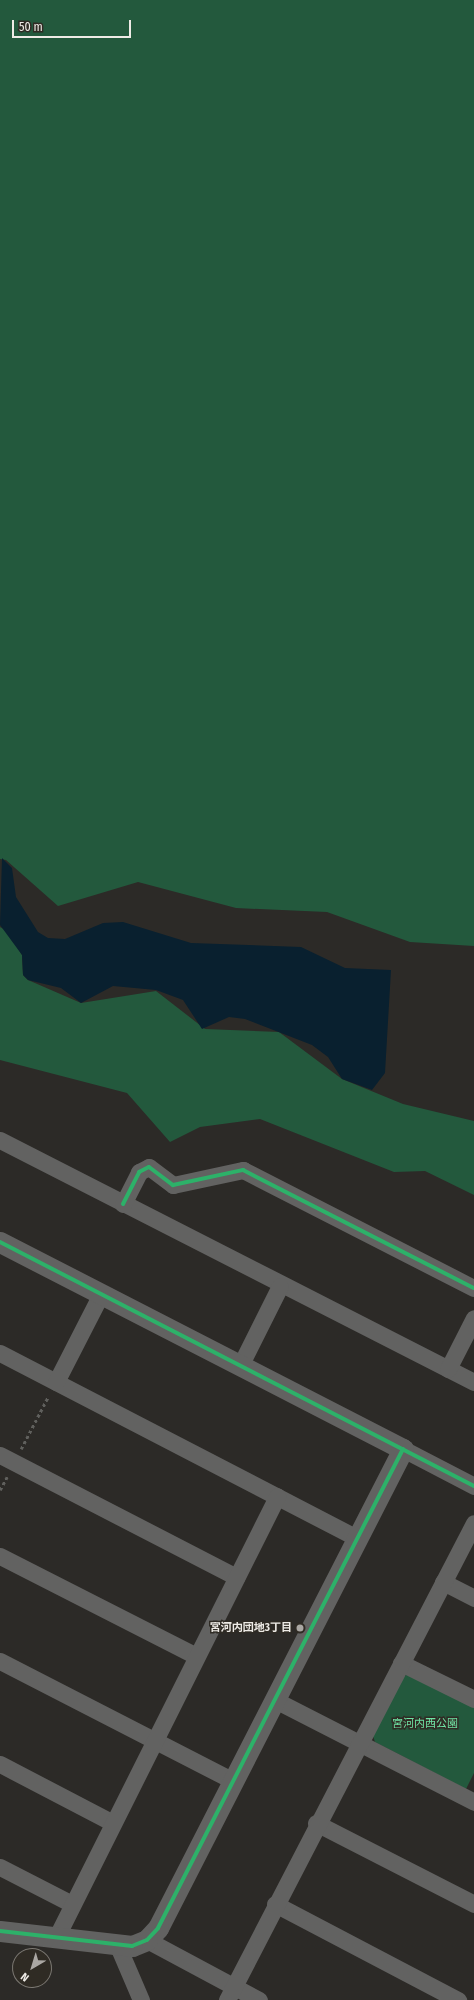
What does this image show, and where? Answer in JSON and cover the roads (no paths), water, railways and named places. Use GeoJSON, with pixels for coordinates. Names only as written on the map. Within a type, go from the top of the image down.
{"type":"FeatureCollection","features":[{"type":"Feature","properties":{"kind":"street"},"geometry":{"type":"LineString","coordinates":[[0,1140],[280,1286],[474,1382]]}},
{"type":"Feature","properties":{"kind":"street"},"geometry":{"type":"LineString","coordinates":[[123,1204],[139,1172],[149,1168],[173,1185],[243,1170],[474,1288]]}},
{"type":"Feature","properties":{"kind":"street"},"geometry":{"type":"LineString","coordinates":[[0,1242],[474,1486]]}},
{"type":"Feature","properties":{"kind":"street"},"geometry":{"type":"LineString","coordinates":[[240,1366],[280,1286]]}},
{"type":"Feature","properties":{"kind":"street"},"geometry":{"type":"LineString","coordinates":[[56,1382],[100,1294]]}},
{"type":"Feature","properties":{"kind":"street"},"geometry":{"type":"LineString","coordinates":[[448,1369],[474,1318]]}},
{"type":"Feature","properties":{"kind":"street"},"geometry":{"type":"LineString","coordinates":[[0,1353],[357,1538]]}},
{"type":"Feature","properties":{"kind":"street"},"geometry":{"type":"LineString","coordinates":[[0,1931],[132,1946],[147,1940],[158,1928],[403,1449]]}},
{"type":"Feature","properties":{"kind":"street"},"geometry":{"type":"LineString","coordinates":[[7,1459],[236,1577]]}},
{"type":"Feature","properties":{"kind":"street"},"geometry":{"type":"LineString","coordinates":[[56,1938],[277,1496]]}},
{"type":"Feature","properties":{"kind":"street"},"geometry":{"type":"LineString","coordinates":[[230,1993],[316,1823],[474,1524]]}},
{"type":"Feature","properties":{"kind":"street"},"geometry":{"type":"LineString","coordinates":[[0,1556],[196,1656]]}},
{"type":"Feature","properties":{"kind":"street"},"geometry":{"type":"LineString","coordinates":[[443,1582],[474,1598]]}},
{"type":"Feature","properties":{"kind":"street"},"geometry":{"type":"LineString","coordinates":[[0,1661],[233,1781]]}},
{"type":"Feature","properties":{"kind":"street"},"geometry":{"type":"LineString","coordinates":[[401,1663],[474,1699]]}},
{"type":"Feature","properties":{"kind":"street"},"geometry":{"type":"LineString","coordinates":[[275,1700],[474,1802]]}},
{"type":"Feature","properties":{"kind":"street"},"geometry":{"type":"LineString","coordinates":[[0,1764],[113,1823]]}},
{"type":"Feature","properties":{"kind":"street"},"geometry":{"type":"LineString","coordinates":[[316,1823],[474,1904]]}},
{"type":"Feature","properties":{"kind":"street"},"geometry":{"type":"LineString","coordinates":[[0,1867],[72,1904]]}},
{"type":"Feature","properties":{"kind":"street"},"geometry":{"type":"LineString","coordinates":[[275,1904],[458,2000]]}},
{"type":"Feature","properties":{"kind":"street"},"geometry":{"type":"LineString","coordinates":[[147,1940],[230,1993],[259,2000]]}},
{"type":"Feature","properties":{"kind":"street"},"geometry":{"type":"LineString","coordinates":[[117,1944],[141,2000]]}},
{"type":"Feature","properties":{"kind":"water"},"geometry":{"type":"Polygon","coordinates":[[[2,858],[12,868],[16,897],[38,932],[48,938],[65,939],[103,923],[123,922],[191,943],[301,947],[345,968],[391,970],[385,1073],[372,1090],[342,1079],[328,1057],[312,1045],[245,1019],[229,1017],[202,1029],[183,1000],[156,990],[113,986],[81,1003],[61,988],[28,980],[23,975],[22,955],[0,925],[2,858]]]}},
{"type":"Feature","properties":{"kind":"place","name":"宮河内団地3丁目"},"geometry":{"type":"Point","coordinates":[300,1628]}},
{"type":"Feature","properties":{"kind":"park label","name":"宮河内西公園"},"geometry":{"type":"Point","coordinates":[425,1724]}}]}
